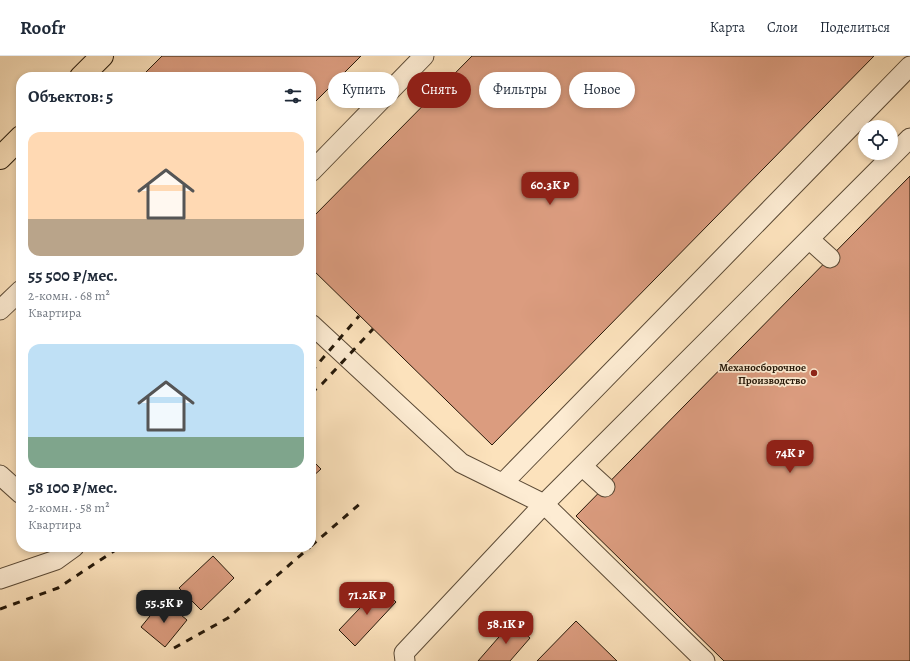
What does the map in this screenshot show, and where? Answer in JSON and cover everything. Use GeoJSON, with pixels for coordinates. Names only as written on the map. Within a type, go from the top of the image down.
{"type":"FeatureCollection","features":[{"type":"Feature","properties":{"kind":"main road"},"geometry":{"type":"LineString","coordinates":[[86,72],[102,56]]}},
{"type":"Feature","properties":{"kind":"main road"},"geometry":{"type":"LineString","coordinates":[[0,158],[16,142]]}},
{"type":"Feature","properties":{"kind":"lane"},"geometry":{"type":"LineString","coordinates":[[316,167],[424,56]]}},
{"type":"Feature","properties":{"kind":"lane"},"geometry":{"type":"LineString","coordinates":[[503,483],[910,66]]}},
{"type":"Feature","properties":{"kind":"lane"},"geometry":{"type":"LineString","coordinates":[[405,661],[404,653],[544,504],[910,138]]}},
{"type":"Feature","properties":{"kind":"lane"},"geometry":{"type":"LineString","coordinates":[[809,239],[830,258]]}},
{"type":"Feature","properties":{"kind":"lane"},"geometry":{"type":"LineString","coordinates":[[0,310],[16,295]]}},
{"type":"Feature","properties":{"kind":"lane"},"geometry":{"type":"LineString","coordinates":[[316,329],[461,463],[544,504],[705,661]]}},
{"type":"Feature","properties":{"kind":"lane"},"geometry":{"type":"LineString","coordinates":[[582,466],[605,487]]}},
{"type":"Feature","properties":{"kind":"lane"},"geometry":{"type":"LineString","coordinates":[[0,475],[16,489]]}},
{"type":"Feature","properties":{"kind":"lane"},"geometry":{"type":"LineString","coordinates":[[0,579],[56,560],[67,552]]}},
{"type":"Feature","properties":{"kind":"building"},"geometry":{"type":"Polygon","coordinates":[[[162,56],[361,56],[345,72],[328,72],[328,89],[316,101],[316,72],[146,72],[162,56]]]}},
{"type":"Feature","properties":{"kind":"building"},"geometry":{"type":"Polygon","coordinates":[[[472,56],[874,56],[492,445],[316,273],[316,214],[421,108],[471,108],[471,72],[456,72],[472,56]]]}},
{"type":"Feature","properties":{"kind":"building","name":"Механосборочное Производство"},"geometry":{"type":"Polygon","coordinates":[[[910,176],[910,661],[724,661],[576,516],[910,176]]]}},
{"type":"Feature","properties":{"kind":"building"},"geometry":{"type":"Polygon","coordinates":[[[316,464],[321,469],[316,474],[316,464]]]}},
{"type":"Feature","properties":{"kind":"building"},"geometry":{"type":"Polygon","coordinates":[[[213,556],[234,578],[201,610],[179,588],[213,556]]]}},
{"type":"Feature","properties":{"kind":"building"},"geometry":{"type":"Polygon","coordinates":[[[380,587],[396,602],[355,646],[339,630],[380,587]]]}},
{"type":"Feature","properties":{"kind":"building"},"geometry":{"type":"Polygon","coordinates":[[[163,600],[187,620],[165,647],[141,627],[163,600]]]}},
{"type":"Feature","properties":{"kind":"building"},"geometry":{"type":"Polygon","coordinates":[[[576,621],[617,661],[537,661],[576,621]]]}},
{"type":"Feature","properties":{"kind":"building"},"geometry":{"type":"Polygon","coordinates":[[[512,622],[530,638],[510,661],[478,661],[512,622]]]}},
{"type":"Feature","properties":{"kind":"railway"},"geometry":{"type":"LineString","coordinates":[[316,366],[359,316]]}},
{"type":"Feature","properties":{"kind":"railway"},"geometry":{"type":"LineString","coordinates":[[316,389],[373,329]]}},
{"type":"Feature","properties":{"kind":"railway"},"geometry":{"type":"LineString","coordinates":[[316,542],[362,502]]}},
{"type":"Feature","properties":{"kind":"railway"},"geometry":{"type":"LineString","coordinates":[[0,609],[58,588],[112,552]]}},
{"type":"Feature","properties":{"kind":"railway"},"geometry":{"type":"LineString","coordinates":[[174,648],[228,618],[304,552]]}},
{"type":"Feature","properties":{"kind":"place","name":"Механосборочное Производство"},"geometry":{"type":"Point","coordinates":[814,373]}}]}
